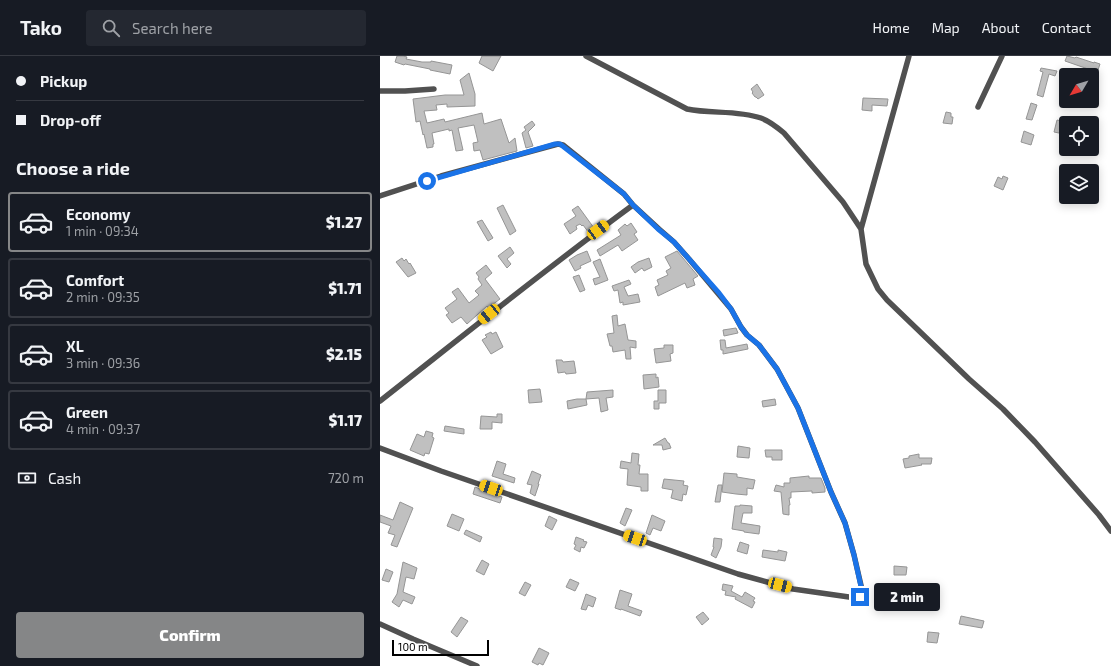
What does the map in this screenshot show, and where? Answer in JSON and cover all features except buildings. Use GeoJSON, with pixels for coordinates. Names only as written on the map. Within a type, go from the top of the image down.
{"type":"FeatureCollection","features":[{"type":"Feature","properties":{"kind":"street"},"geometry":{"type":"LineString","coordinates":[[586,56],[687,109],[762,118],[776,126],[784,132],[843,202],[861,230]]}},
{"type":"Feature","properties":{"kind":"street"},"geometry":{"type":"LineString","coordinates":[[909,56],[861,230],[866,264],[878,289],[887,300],[1035,442],[1099,515],[1111,531]]}},
{"type":"Feature","properties":{"kind":"street"},"geometry":{"type":"LineString","coordinates":[[978,107],[1002,56]]}},
{"type":"Feature","properties":{"kind":"street"},"geometry":{"type":"LineString","coordinates":[[380,91],[434,89]]}},
{"type":"Feature","properties":{"kind":"street"},"geometry":{"type":"LineString","coordinates":[[380,196],[441,176],[558,144],[563,146],[624,194],[633,205],[674,242],[689,259],[731,309],[747,335],[759,345],[777,369],[798,408],[831,492],[845,523],[854,555],[862,596],[856,598],[793,589],[738,574],[441,471],[380,448]]}},
{"type":"Feature","properties":{"kind":"street"},"geometry":{"type":"LineString","coordinates":[[380,401],[525,286],[633,205]]}},
{"type":"Feature","properties":{"kind":"street"},"geometry":{"type":"LineString","coordinates":[[380,624],[477,666]]}},
{"type":"Feature","properties":{"kind":"route"},"geometry":{"type":"LineString","coordinates":[[427,181],[555,144],[560,144],[624,194],[633,205],[674,242],[719,293],[747,335],[759,345],[777,369],[798,408],[831,492],[845,523],[863,594],[860,597]]}}]}
